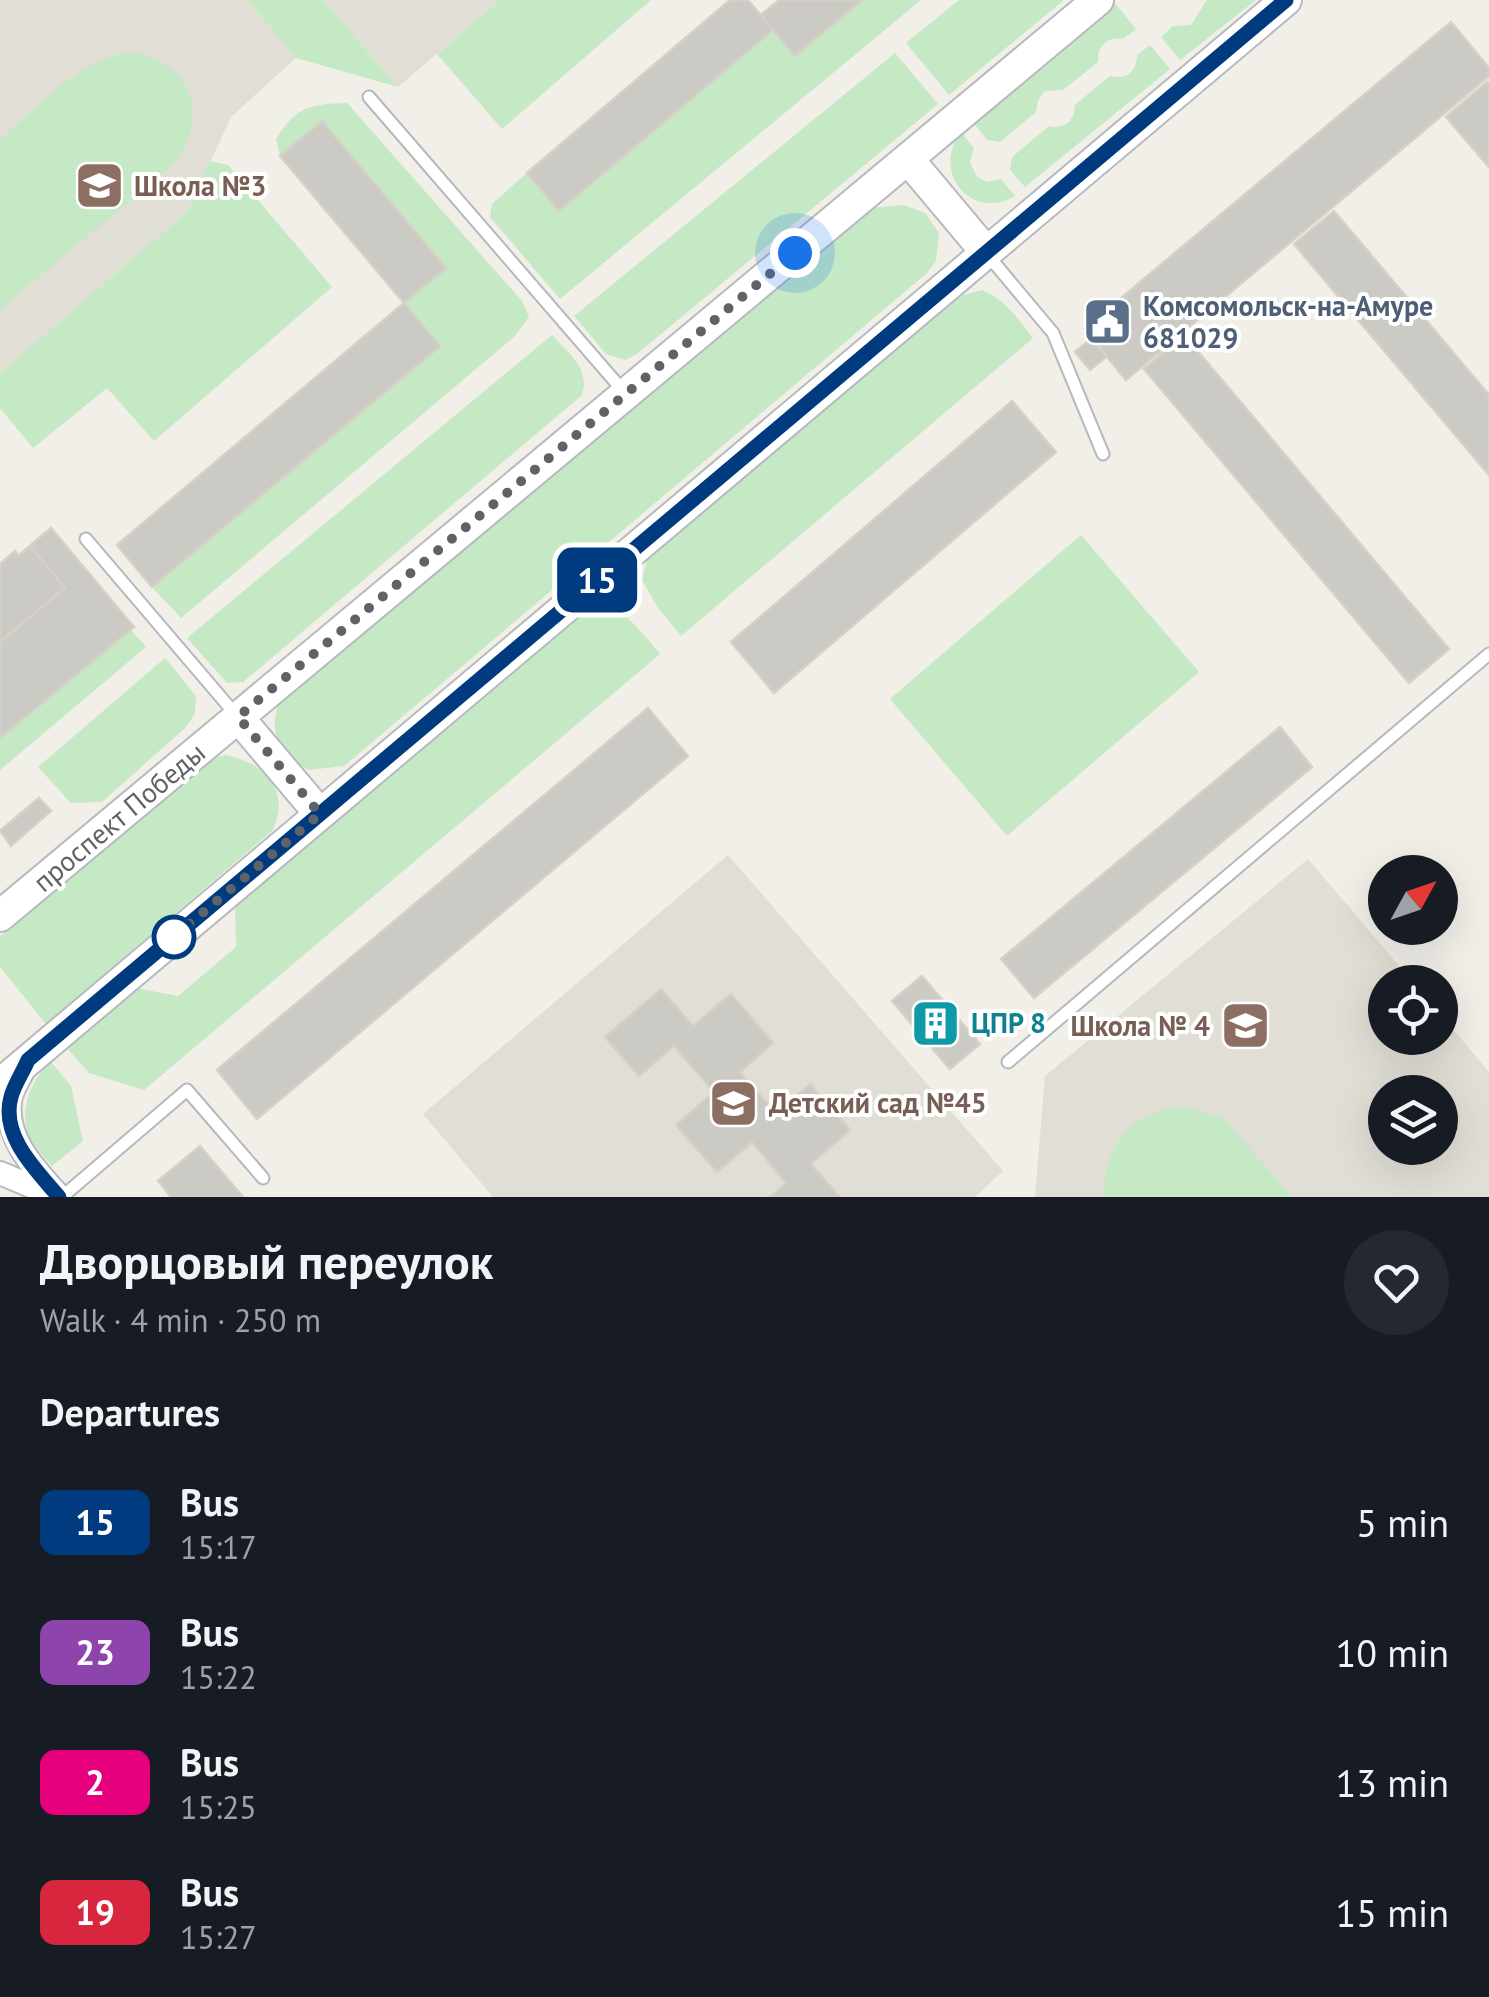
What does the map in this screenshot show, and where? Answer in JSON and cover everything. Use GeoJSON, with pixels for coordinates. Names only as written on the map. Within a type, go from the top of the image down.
{"type":"FeatureCollection","features":[{"type":"Feature","properties":{"kind":"main road","name":"проспект Победы"},"geometry":{"type":"LineString","coordinates":[[0,916],[1098,0]]}},
{"type":"Feature","properties":{"kind":"main road"},"geometry":{"type":"LineString","coordinates":[[0,1084],[1286,0]]}},
{"type":"Feature","properties":{"kind":"main road"},"geometry":{"type":"LineString","coordinates":[[908,159],[986,252]]}},
{"type":"Feature","properties":{"kind":"main road"},"geometry":{"type":"LineString","coordinates":[[238,717],[320,814]]}},
{"type":"Feature","properties":{"kind":"street"},"geometry":{"type":"LineString","coordinates":[[28,1060],[10,1100],[12,1132],[28,1161],[60,1197]]}},
{"type":"Feature","properties":{"kind":"street"},"geometry":{"type":"LineString","coordinates":[[0,1173],[60,1197]]}},
{"type":"Feature","properties":{"kind":"lane"},"geometry":{"type":"LineString","coordinates":[[370,97],[626,394]]}},
{"type":"Feature","properties":{"kind":"lane"},"geometry":{"type":"LineString","coordinates":[[986,252],[1054,333],[1104,454]]}},
{"type":"Feature","properties":{"kind":"lane"},"geometry":{"type":"LineString","coordinates":[[86,539],[238,717]]}},
{"type":"Feature","properties":{"kind":"lane"},"geometry":{"type":"LineString","coordinates":[[1008,1062],[1489,654]]}},
{"type":"Feature","properties":{"kind":"lane"},"geometry":{"type":"LineString","coordinates":[[60,1197],[187,1090],[263,1178]]}},
{"type":"Feature","properties":{"kind":"shaded area","name":"Школа №3"},"geometry":{"type":"Polygon","coordinates":[[[0,0],[247,0],[296,58],[231,117],[187,212],[0,373],[0,0]]]}},
{"type":"Feature","properties":{"kind":"shaded area"},"geometry":{"type":"Polygon","coordinates":[[[323,0],[500,0],[398,87],[323,0]]]}},
{"type":"Feature","properties":{"kind":"shaded area"},"geometry":{"type":"Polygon","coordinates":[[[728,855],[1003,1171],[975,1197],[493,1197],[423,1114],[728,855]]]}},
{"type":"Feature","properties":{"kind":"shaded area","name":"Школа № 4"},"geometry":{"type":"Polygon","coordinates":[[[1308,859],[1368,929],[1368,945],[1381,945],[1398,965],[1368,965],[1368,1055],[1458,1055],[1458,1035],[1489,1072],[1489,1197],[1035,1197],[1045,1076],[1308,859]]]}},
{"type":"Feature","properties":{"kind":"green space"},"geometry":{"type":"Polygon","coordinates":[[[247,0],[323,0],[398,87],[296,58],[247,0]]]}},
{"type":"Feature","properties":{"kind":"green space"},"geometry":{"type":"Polygon","coordinates":[[[500,0],[651,0],[502,129],[437,54],[500,0]]]}},
{"type":"Feature","properties":{"kind":"green space"},"geometry":{"type":"Polygon","coordinates":[[[862,0],[921,0],[560,299],[490,217],[492,204],[527,173],[560,211],[773,30],[796,56],[862,0]]]}},
{"type":"Feature","properties":{"kind":"green space"},"geometry":{"type":"Polygon","coordinates":[[[959,0],[1064,0],[949,95],[906,43],[959,0]]]}},
{"type":"Feature","properties":{"kind":"green space"},"geometry":{"type":"Polygon","coordinates":[[[1207,0],[1256,0],[1180,60],[1161,37],[1173,26],[1191,25],[1207,0]]]}},
{"type":"Feature","properties":{"kind":"green space"},"geometry":{"type":"Polygon","coordinates":[[[1115,3],[1136,29],[1123,39],[1104,43],[1098,62],[1063,90],[1045,91],[1036,112],[1000,142],[987,140],[973,122],[1115,3]]]}},
{"type":"Feature","properties":{"kind":"green space"},"geometry":{"type":"Polygon","coordinates":[[[1150,45],[1170,69],[1025,187],[1010,170],[1012,157],[1049,126],[1068,123],[1075,105],[1110,76],[1130,73],[1137,55],[1150,45]]]}},
{"type":"Feature","properties":{"kind":"green space"},"geometry":{"type":"Polygon","coordinates":[[[133,52],[153,58],[181,80],[193,109],[186,144],[176,162],[0,309],[0,139],[79,73],[114,56],[133,52]]]}},
{"type":"Feature","properties":{"kind":"green space"},"geometry":{"type":"Polygon","coordinates":[[[895,53],[938,104],[637,354],[625,360],[606,354],[574,316],[895,53]]]}},
{"type":"Feature","properties":{"kind":"green space"},"geometry":{"type":"Polygon","coordinates":[[[347,103],[522,301],[529,317],[515,336],[181,618],[152,587],[439,346],[404,303],[446,267],[323,122],[280,156],[276,139],[298,113],[323,104],[347,103]]]}},
{"type":"Feature","properties":{"kind":"green space"},"geometry":{"type":"Polygon","coordinates":[[[961,132],[974,148],[970,162],[977,177],[988,182],[1001,179],[1015,196],[983,202],[960,188],[950,162],[961,132]]]}},
{"type":"Feature","properties":{"kind":"green space"},"geometry":{"type":"Polygon","coordinates":[[[210,161],[228,165],[332,287],[154,441],[107,388],[33,448],[0,408],[0,373],[187,212],[210,161]]]}},
{"type":"Feature","properties":{"kind":"green space"},"geometry":{"type":"Polygon","coordinates":[[[904,205],[925,213],[939,233],[936,261],[927,273],[344,766],[308,770],[287,754],[276,736],[275,726],[284,690],[867,208],[904,205]]]}},
{"type":"Feature","properties":{"kind":"green space"},"geometry":{"type":"Polygon","coordinates":[[[982,290],[1005,305],[1033,338],[681,636],[642,580],[648,554],[957,297],[982,290]]]}},
{"type":"Feature","properties":{"kind":"green space"},"geometry":{"type":"Polygon","coordinates":[[[552,335],[581,369],[582,395],[243,682],[227,683],[187,638],[552,335]]]}},
{"type":"Feature","properties":{"kind":"green space"},"geometry":{"type":"Polygon","coordinates":[[[1081,535],[1199,672],[1007,836],[890,699],[1081,535]]]}},
{"type":"Feature","properties":{"kind":"green space"},"geometry":{"type":"Polygon","coordinates":[[[591,605],[622,614],[660,654],[144,1090],[89,1073],[66,1047],[136,988],[178,996],[236,947],[235,905],[591,605]]]}},
{"type":"Feature","properties":{"kind":"green space"},"geometry":{"type":"Polygon","coordinates":[[[131,630],[146,647],[0,770],[0,738],[131,630]]]}},
{"type":"Feature","properties":{"kind":"green space"},"geometry":{"type":"Polygon","coordinates":[[[165,658],[196,696],[195,714],[185,728],[102,802],[71,803],[38,767],[165,658]]]}},
{"type":"Feature","properties":{"kind":"green space"},"geometry":{"type":"Polygon","coordinates":[[[226,755],[252,765],[271,781],[279,803],[273,830],[46,1024],[0,967],[0,936],[212,758],[226,755]]]}},
{"type":"Feature","properties":{"kind":"green space"},"geometry":{"type":"Polygon","coordinates":[[[51,1062],[71,1086],[83,1141],[52,1166],[31,1141],[25,1120],[32,1088],[51,1062]]]}},
{"type":"Feature","properties":{"kind":"green space"},"geometry":{"type":"Polygon","coordinates":[[[1188,1107],[1224,1119],[1292,1197],[1105,1197],[1109,1161],[1125,1133],[1153,1114],[1188,1107]]]}},
{"type":"Feature","properties":{"kind":"building"},"geometry":{"type":"Polygon","coordinates":[[[730,0],[748,0],[773,30],[559,211],[527,173],[730,0]]]}},
{"type":"Feature","properties":{"kind":"building"},"geometry":{"type":"Polygon","coordinates":[[[779,0],[862,0],[795,56],[761,15],[779,0]]]}},
{"type":"Feature","properties":{"kind":"building"},"geometry":{"type":"Polygon","coordinates":[[[1451,22],[1489,68],[1489,76],[1126,380],[1084,329],[1451,22]]]}},
{"type":"Feature","properties":{"kind":"building"},"geometry":{"type":"Polygon","coordinates":[[[1489,84],[1489,167],[1446,117],[1489,84]]]}},
{"type":"Feature","properties":{"kind":"building"},"geometry":{"type":"Polygon","coordinates":[[[322,121],[446,268],[404,303],[280,156],[322,121]]]}},
{"type":"Feature","properties":{"kind":"building"},"geometry":{"type":"Polygon","coordinates":[[[1334,211],[1489,395],[1489,475],[1294,244],[1334,211]]]}},
{"type":"Feature","properties":{"kind":"building"},"geometry":{"type":"Polygon","coordinates":[[[404,303],[440,346],[152,587],[117,545],[404,303]]]}},
{"type":"Feature","properties":{"kind":"building"},"geometry":{"type":"Polygon","coordinates":[[[1184,335],[1449,649],[1409,683],[1144,369],[1184,335]]]}},
{"type":"Feature","properties":{"kind":"building"},"geometry":{"type":"Polygon","coordinates":[[[1092,338],[1107,356],[1090,370],[1075,352],[1092,338]]]}},
{"type":"Feature","properties":{"kind":"building"},"geometry":{"type":"Polygon","coordinates":[[[1012,401],[1056,452],[774,693],[731,642],[1012,401]]]}},
{"type":"Feature","properties":{"kind":"building"},"geometry":{"type":"Polygon","coordinates":[[[51,528],[134,627],[0,738],[0,564],[15,551],[18,556],[51,528]]]}},
{"type":"Feature","properties":{"kind":"building"},"geometry":{"type":"Polygon","coordinates":[[[30,546],[65,588],[0,642],[0,564],[15,551],[18,556],[30,546]]]}},
{"type":"Feature","properties":{"kind":"building"},"geometry":{"type":"Polygon","coordinates":[[[648,708],[688,756],[257,1119],[217,1070],[648,708]]]}},
{"type":"Feature","properties":{"kind":"building"},"geometry":{"type":"Polygon","coordinates":[[[1280,727],[1312,767],[1034,998],[1001,959],[1280,727]]]}},
{"type":"Feature","properties":{"kind":"building"},"geometry":{"type":"Polygon","coordinates":[[[39,798],[51,811],[11,846],[0,831],[39,798]]]}},
{"type":"Feature","properties":{"kind":"building","name":"ЦПР 8"},"geometry":{"type":"Polygon","coordinates":[[[922,976],[980,1044],[950,1069],[892,1001],[922,976]]]}},
{"type":"Feature","properties":{"kind":"building","name":"Детский сад №45"},"geometry":{"type":"Polygon","coordinates":[[[661,989],[693,1026],[731,994],[773,1043],[740,1072],[776,1113],[810,1084],[850,1130],[811,1164],[840,1197],[770,1197],[786,1183],[752,1142],[717,1172],[676,1125],[714,1092],[674,1046],[639,1076],[605,1037],[661,989]]]}},
{"type":"Feature","properties":{"kind":"building"},"geometry":{"type":"Polygon","coordinates":[[[200,1146],[243,1197],[171,1197],[158,1181],[200,1146]]]}},
{"type":"Feature","properties":{"kind":"bus line","name":"15"},"geometry":{"type":"LineString","coordinates":[[59,1197],[28,1161],[12,1132],[10,1100],[28,1060],[1286,0]]}},
{"type":"Feature","properties":{"kind":"place","name":"Школа №3"},"geometry":{"type":"Point","coordinates":[99,186]}},
{"type":"Feature","properties":{"kind":"place","name":"Комсомольск-на-Амуре 681029"},"geometry":{"type":"Point","coordinates":[1108,322]}},
{"type":"Feature","properties":{"kind":"place","name":"ЦПР 8"},"geometry":{"type":"Point","coordinates":[936,1023]}},
{"type":"Feature","properties":{"kind":"place","name":"Школа № 4"},"geometry":{"type":"Point","coordinates":[1245,1026]}},
{"type":"Feature","properties":{"kind":"place","name":"Детский сад №45"},"geometry":{"type":"Point","coordinates":[734,1103]}},
{"type":"Feature","properties":{"kind":"route"},"geometry":{"type":"LineString","coordinates":[[174,937],[168,942],[320,814],[238,717],[795,253]]}}]}
